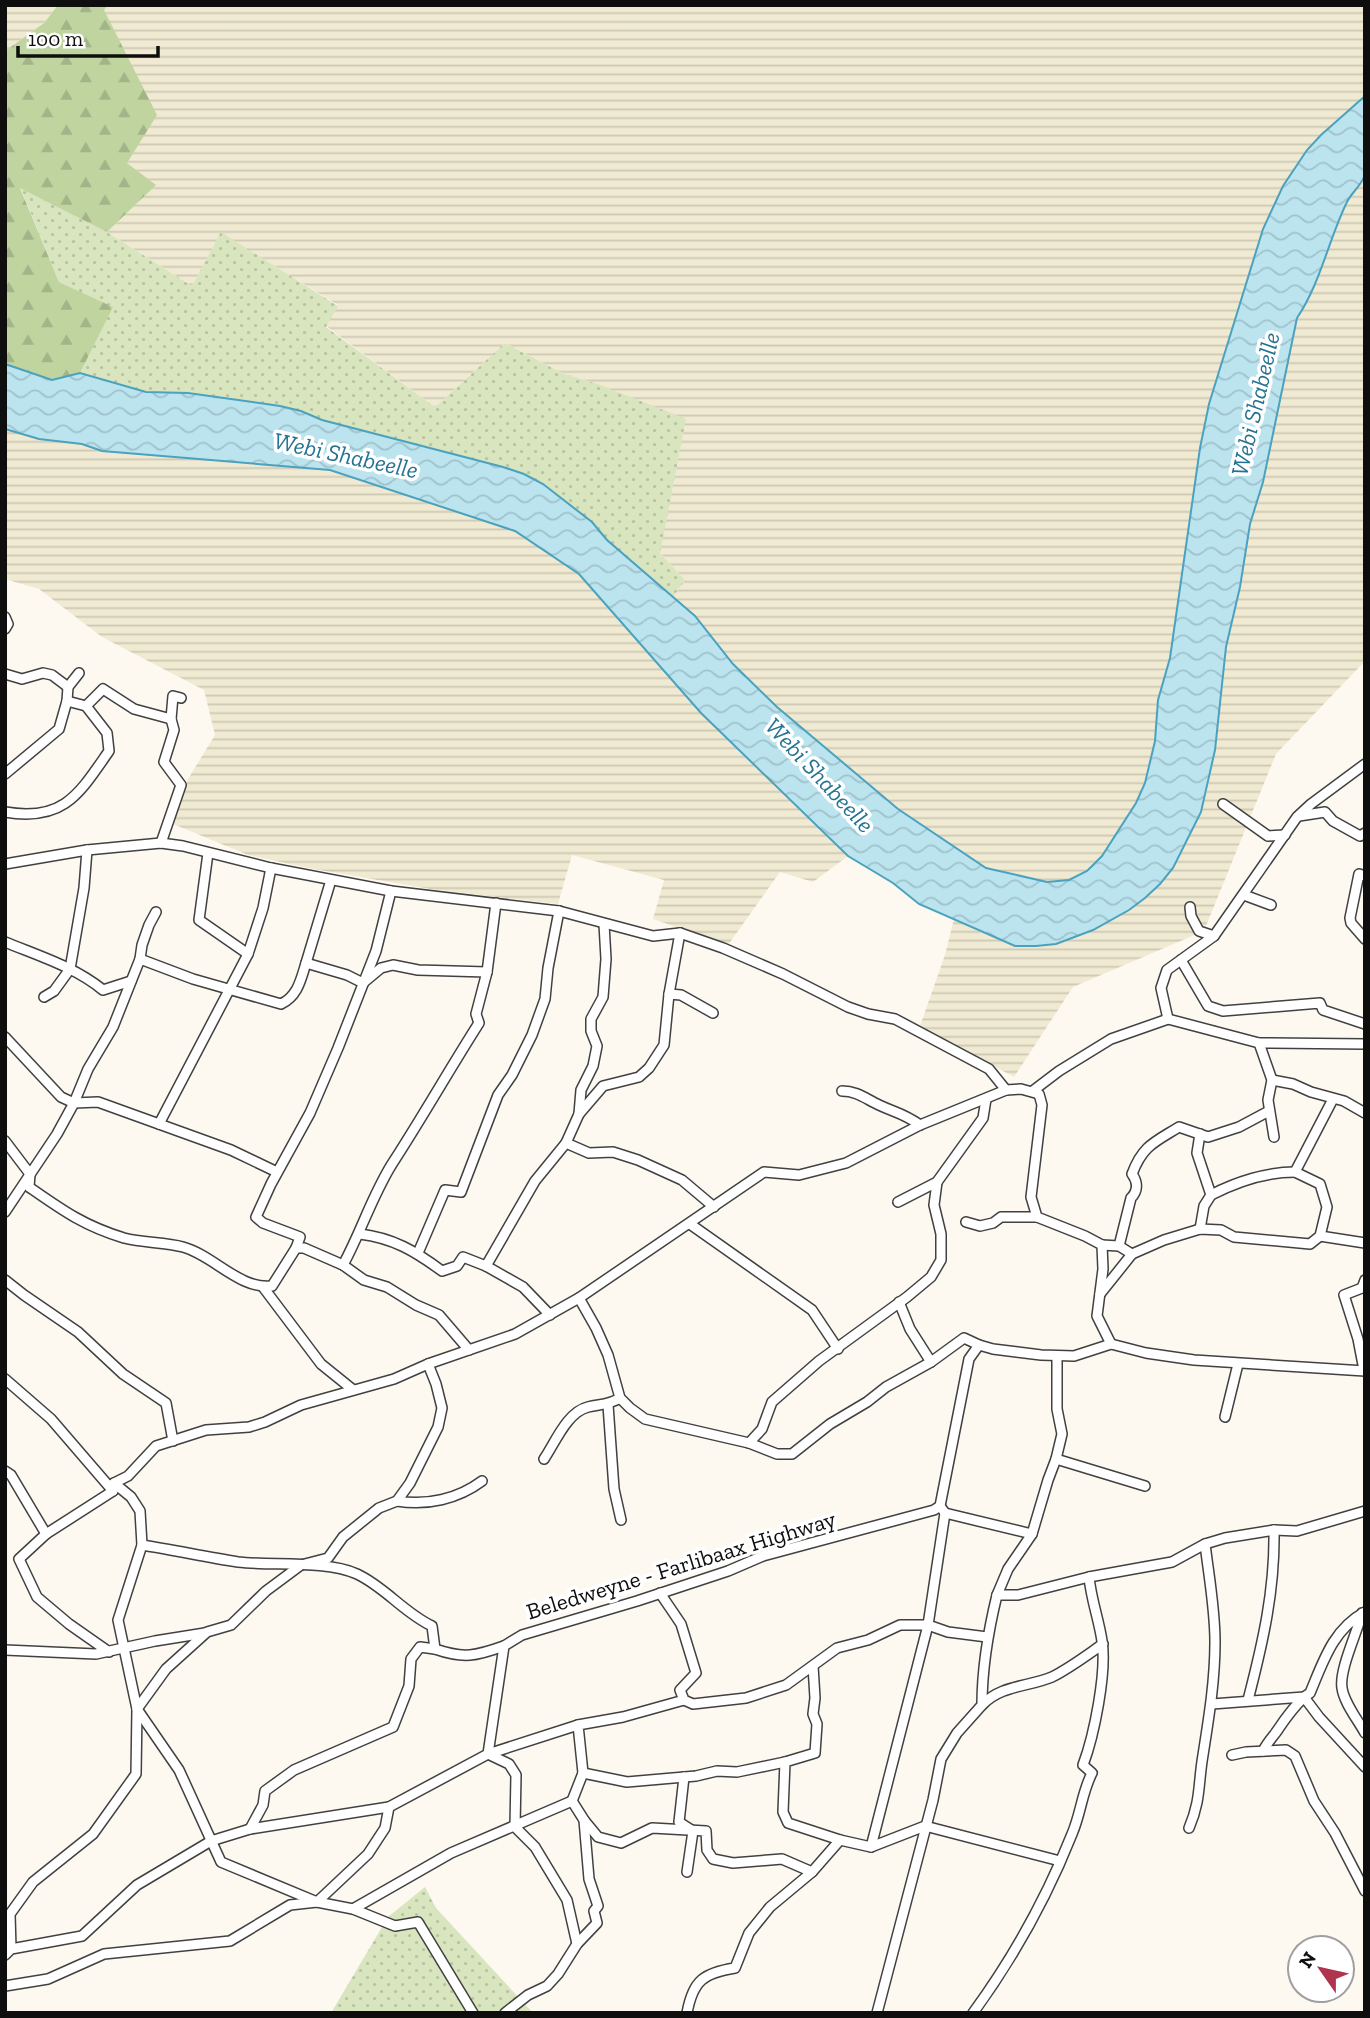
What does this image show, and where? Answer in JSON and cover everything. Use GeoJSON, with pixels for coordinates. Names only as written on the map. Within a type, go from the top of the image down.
{"type":"FeatureCollection","features":[{"type":"Feature","properties":{"kind":"street"},"geometry":{"type":"LineString","coordinates":[[5,617],[8,624],[5,629]]}},
{"type":"Feature","properties":{"kind":"street"},"geometry":{"type":"LineString","coordinates":[[5,674],[22,679],[43,673],[52,675],[68,687]]}},
{"type":"Feature","properties":{"kind":"street"},"geometry":{"type":"LineString","coordinates":[[5,774],[58,730],[67,701],[68,687],[79,673]]}},
{"type":"Feature","properties":{"kind":"street"},"geometry":{"type":"LineString","coordinates":[[86,706],[103,689],[134,709],[171,719]]}},
{"type":"Feature","properties":{"kind":"street"},"geometry":{"type":"LineString","coordinates":[[161,843],[181,785],[164,762],[174,730],[171,719],[173,696],[181,698]]}},
{"type":"Feature","properties":{"kind":"street"},"geometry":{"type":"LineString","coordinates":[[5,812],[27,816],[58,810],[85,785],[110,751],[107,733],[86,706],[67,701]]}},
{"type":"Feature","properties":{"kind":"street"},"geometry":{"type":"LineString","coordinates":[[1168,1019],[1161,988],[1167,970],[1214,936],[1297,817],[1311,803],[1365,764]]}},
{"type":"Feature","properties":{"kind":"street"},"geometry":{"type":"LineString","coordinates":[[1223,804],[1268,836],[1285,835]]}},
{"type":"Feature","properties":{"kind":"street"},"geometry":{"type":"LineString","coordinates":[[1297,817],[1325,812],[1333,821],[1360,836],[1365,832]]}},
{"type":"Feature","properties":{"kind":"street"},"geometry":{"type":"LineString","coordinates":[[5,864],[87,850],[161,843],[391,891],[559,911],[653,936],[680,933],[783,974],[848,1007],[895,1019],[989,1069],[1006,1090]]}},
{"type":"Feature","properties":{"kind":"street"},"geometry":{"type":"LineString","coordinates":[[44,997],[54,991],[70,969],[84,888],[87,850]]}},
{"type":"Feature","properties":{"kind":"street"},"geometry":{"type":"LineString","coordinates":[[208,853],[199,920],[248,954]]}},
{"type":"Feature","properties":{"kind":"street"},"geometry":{"type":"LineString","coordinates":[[159,1124],[248,954],[263,908],[271,868]]}},
{"type":"Feature","properties":{"kind":"street"},"geometry":{"type":"LineString","coordinates":[[1365,876],[1359,874],[1350,918],[1365,939]]}},
{"type":"Feature","properties":{"kind":"street"},"geometry":{"type":"LineString","coordinates":[[140,959],[228,990],[281,1004],[292,997],[297,989],[331,880]]}},
{"type":"Feature","properties":{"kind":"street"},"geometry":{"type":"LineString","coordinates":[[5,1141],[30,1174],[29,1187],[81,1223],[126,1238],[185,1248],[243,1279],[263,1287],[272,1286],[300,1237],[263,1223],[256,1217],[310,1113],[376,951],[391,891]]}},
{"type":"Feature","properties":{"kind":"street"},"geometry":{"type":"LineString","coordinates":[[1244,895],[1271,905]]}},
{"type":"Feature","properties":{"kind":"street"},"geometry":{"type":"LineString","coordinates":[[342,1265],[360,1234],[365,1214],[392,1164],[479,1023],[476,1014],[487,972],[496,903]]}},
{"type":"Feature","properties":{"kind":"street"},"geometry":{"type":"LineString","coordinates":[[1191,907],[1191,916],[1199,931],[1214,936]]}},
{"type":"Feature","properties":{"kind":"street"},"geometry":{"type":"LineString","coordinates":[[418,1253],[445,1190],[461,1192],[498,1095],[512,1075],[532,1035],[545,999],[559,911]]}},
{"type":"Feature","properties":{"kind":"street"},"geometry":{"type":"LineString","coordinates":[[5,1212],[57,1134],[88,1069],[113,1027],[156,912]]}},
{"type":"Feature","properties":{"kind":"street"},"geometry":{"type":"LineString","coordinates":[[579,1114],[581,1090],[593,1066],[597,1046],[591,1031],[591,1019],[603,997],[606,959],[604,924]]}},
{"type":"Feature","properties":{"kind":"street"},"geometry":{"type":"LineString","coordinates":[[486,1266],[529,1190],[566,1143],[579,1114],[603,1086],[639,1077],[649,1068],[664,1045],[669,994],[680,933]]}},
{"type":"Feature","properties":{"kind":"street"},"geometry":{"type":"LineString","coordinates":[[5,942],[70,969],[103,989],[131,981]]}},
{"type":"Feature","properties":{"kind":"street"},"geometry":{"type":"LineString","coordinates":[[1181,960],[1208,1006],[1223,1011],[1320,1003],[1323,1010],[1365,1024]]}},
{"type":"Feature","properties":{"kind":"street"},"geometry":{"type":"LineString","coordinates":[[306,963],[347,975],[363,983]]}},
{"type":"Feature","properties":{"kind":"street"},"geometry":{"type":"LineString","coordinates":[[363,983],[381,968],[393,965],[418,970],[487,972]]}},
{"type":"Feature","properties":{"kind":"street"},"geometry":{"type":"LineString","coordinates":[[669,994],[681,995],[713,1013]]}},
{"type":"Feature","properties":{"kind":"street"},"geometry":{"type":"LineString","coordinates":[[1037,1217],[1031,1197],[1042,1105],[1039,1094],[1034,1090],[1111,1039],[1168,1019],[1259,1043],[1365,1044]]}},
{"type":"Feature","properties":{"kind":"street"},"geometry":{"type":"LineString","coordinates":[[5,1037],[61,1097],[74,1103],[98,1102],[231,1150],[278,1172]]}},
{"type":"Feature","properties":{"kind":"street"},"geometry":{"type":"LineString","coordinates":[[1259,1043],[1272,1080],[1268,1100],[1274,1137]]}},
{"type":"Feature","properties":{"kind":"street"},"geometry":{"type":"LineString","coordinates":[[1272,1080],[1293,1084],[1333,1100],[1344,1101],[1365,1113]]}},
{"type":"Feature","properties":{"kind":"street"},"geometry":{"type":"LineString","coordinates":[[109,1652],[37,1597],[19,1559],[46,1534],[128,1476],[156,1446],[206,1430],[249,1427],[301,1405],[394,1379],[428,1364],[515,1334],[579,1298],[764,1172],[799,1175],[828,1169],[846,1163],[920,1125],[1006,1090],[1021,1089],[1039,1094]]}},
{"type":"Feature","properties":{"kind":"street"},"geometry":{"type":"LineString","coordinates":[[842,1091],[853,1091],[881,1106],[903,1113],[920,1125]]}},
{"type":"Feature","properties":{"kind":"street"},"geometry":{"type":"LineString","coordinates":[[898,1202],[936,1182],[983,1118],[986,1100]]}},
{"type":"Feature","properties":{"kind":"street"},"geometry":{"type":"LineString","coordinates":[[1295,1172],[1333,1100]]}},
{"type":"Feature","properties":{"kind":"street"},"geometry":{"type":"LineString","coordinates":[[1119,1246],[1131,1198],[1136,1193],[1137,1186],[1132,1174],[1144,1151],[1155,1140],[1179,1127],[1208,1137],[1221,1135],[1269,1111]]}},
{"type":"Feature","properties":{"kind":"street"},"geometry":{"type":"LineString","coordinates":[[1200,1134],[1197,1153],[1211,1195]]}},
{"type":"Feature","properties":{"kind":"street"},"geometry":{"type":"LineString","coordinates":[[566,1143],[589,1153],[613,1152],[646,1164],[682,1180],[714,1207]]}},
{"type":"Feature","properties":{"kind":"street"},"geometry":{"type":"LineString","coordinates":[[1099,1296],[1132,1254],[1200,1229],[1221,1230],[1234,1237],[1310,1244],[1320,1236],[1327,1207],[1320,1184],[1295,1172],[1283,1172],[1245,1181],[1211,1195],[1204,1206],[1200,1229]]}},
{"type":"Feature","properties":{"kind":"street"},"geometry":{"type":"LineString","coordinates":[[749,1443],[762,1429],[772,1402],[819,1362],[931,1276],[941,1260],[942,1234],[934,1206],[936,1182]]}},
{"type":"Feature","properties":{"kind":"street"},"geometry":{"type":"LineString","coordinates":[[966,1222],[980,1226],[993,1223],[1001,1217],[1037,1217],[1102,1245],[1119,1246],[1132,1254]]}},
{"type":"Feature","properties":{"kind":"street"},"geometry":{"type":"LineString","coordinates":[[690,1224],[812,1310],[838,1349]]}},
{"type":"Feature","properties":{"kind":"street"},"geometry":{"type":"LineString","coordinates":[[360,1234],[383,1237],[418,1253],[442,1271],[457,1266],[463,1256],[523,1287],[550,1315]]}},
{"type":"Feature","properties":{"kind":"street"},"geometry":{"type":"LineString","coordinates":[[1320,1236],[1365,1244]]}},
{"type":"Feature","properties":{"kind":"street"},"geometry":{"type":"LineString","coordinates":[[1102,1245],[1103,1269],[1097,1316],[1111,1344]]}},
{"type":"Feature","properties":{"kind":"street"},"geometry":{"type":"LineString","coordinates":[[296,1248],[304,1248],[342,1265],[364,1279],[387,1287],[439,1315],[469,1350]]}},
{"type":"Feature","properties":{"kind":"street"},"geometry":{"type":"LineString","coordinates":[[5,1280],[78,1332],[124,1374],[166,1403],[173,1441]]}},
{"type":"Feature","properties":{"kind":"street"},"geometry":{"type":"LineString","coordinates":[[579,1298],[608,1355],[620,1398],[645,1419],[749,1443],[777,1454],[792,1454],[830,1423],[931,1362],[964,1338],[993,1349],[1057,1356],[1074,1356],[1111,1344],[1146,1353],[1238,1364],[1364,1371],[1358,1339],[1344,1295],[1362,1288],[1365,1280]]}},
{"type":"Feature","properties":{"kind":"street"},"geometry":{"type":"LineString","coordinates":[[263,1287],[321,1364],[352,1389]]}},
{"type":"Feature","properties":{"kind":"street"},"geometry":{"type":"LineString","coordinates":[[899,1302],[909,1329],[931,1362]]}},
{"type":"Feature","properties":{"kind":"street"},"geometry":{"type":"LineString","coordinates":[[871,1847],[928,1625],[943,1510],[969,1359],[979,1345]]}},
{"type":"Feature","properties":{"kind":"street"},"geometry":{"type":"LineString","coordinates":[[982,1705],[987,1637],[997,1595],[1008,1569],[1032,1534],[1062,1434],[1057,1409],[1057,1356]]}},
{"type":"Feature","properties":{"kind":"street"},"geometry":{"type":"LineString","coordinates":[[397,1501],[410,1483],[438,1427],[442,1408],[428,1364]]}},
{"type":"Feature","properties":{"kind":"street"},"geometry":{"type":"LineString","coordinates":[[1225,1417],[1238,1364]]}},
{"type":"Feature","properties":{"kind":"street"},"geometry":{"type":"LineString","coordinates":[[5,1379],[51,1419],[113,1487],[131,1497],[140,1511],[142,1545],[118,1620],[137,1709],[136,1774],[93,1834],[33,1882],[10,1914],[8,1952],[82,1936],[137,1885],[211,1841],[250,1829],[389,1807],[488,1754],[578,1725],[623,1717],[684,1700]]}},
{"type":"Feature","properties":{"kind":"street"},"geometry":{"type":"LineString","coordinates":[[544,1459],[573,1415],[585,1407],[608,1405],[620,1398]]}},
{"type":"Feature","properties":{"kind":"street"},"geometry":{"type":"LineString","coordinates":[[608,1405],[614,1489],[621,1520]]}},
{"type":"Feature","properties":{"kind":"street"},"geometry":{"type":"LineString","coordinates":[[1056,1459],[1145,1486]]}},
{"type":"Feature","properties":{"kind":"street"},"geometry":{"type":"LineString","coordinates":[[5,1471],[11,1475],[46,1534]]}},
{"type":"Feature","properties":{"kind":"street"},"geometry":{"type":"LineString","coordinates":[[5,1650],[96,1654],[231,1625],[266,1591],[302,1565],[328,1558],[343,1537],[379,1508],[397,1501],[417,1504],[442,1499],[470,1490],[482,1481]]}},
{"type":"Feature","properties":{"kind":"street"},"geometry":{"type":"LineString","coordinates":[[943,1510],[1032,1534]]}},
{"type":"Feature","properties":{"kind":"street","name":"Beledweyne - Farlibaax Highway"},"geometry":{"type":"LineString","coordinates":[[488,1754],[504,1646],[522,1635],[728,1571],[763,1556],[943,1510]]}},
{"type":"Feature","properties":{"kind":"street"},"geometry":{"type":"LineString","coordinates":[[997,1595],[1018,1595],[1089,1577],[1172,1562],[1225,1538],[1274,1530],[1297,1531],[1365,1511]]}},
{"type":"Feature","properties":{"kind":"street"},"geometry":{"type":"LineString","coordinates":[[1248,1700],[1262,1643],[1275,1570],[1274,1530]]}},
{"type":"Feature","properties":{"kind":"street"},"geometry":{"type":"LineString","coordinates":[[142,1545],[239,1562],[302,1565],[354,1573],[385,1590],[414,1618],[432,1626],[435,1648]]}},
{"type":"Feature","properties":{"kind":"street"},"geometry":{"type":"LineString","coordinates":[[1189,1828],[1201,1790],[1203,1756],[1212,1704],[1215,1641],[1205,1545]]}},
{"type":"Feature","properties":{"kind":"street"},"geometry":{"type":"LineString","coordinates":[[973,2013],[1021,1940],[1060,1861],[1081,1811],[1083,1791],[1092,1773],[1083,1765],[1092,1740],[1100,1689],[1103,1644],[1091,1598],[1089,1577]]}},
{"type":"Feature","properties":{"kind":"street"},"geometry":{"type":"LineString","coordinates":[[660,1593],[681,1624],[696,1674],[680,1690],[684,1700],[692,1704],[746,1698],[786,1685],[837,1648],[868,1640],[900,1625],[928,1625],[948,1633],[987,1637]]}},
{"type":"Feature","properties":{"kind":"street"},"geometry":{"type":"LineString","coordinates":[[1264,1751],[1268,1740],[1310,1693],[1332,1641],[1364,1613]]}},
{"type":"Feature","properties":{"kind":"street"},"geometry":{"type":"LineString","coordinates":[[1364,1613],[1344,1665],[1342,1689],[1365,1733]]}},
{"type":"Feature","properties":{"kind":"street"},"geometry":{"type":"LineString","coordinates":[[137,1709],[166,1669],[207,1632]]}},
{"type":"Feature","properties":{"kind":"street"},"geometry":{"type":"LineString","coordinates":[[877,2013],[933,1800],[941,1759],[957,1732],[990,1696],[1051,1677],[1103,1644]]}},
{"type":"Feature","properties":{"kind":"street"},"geometry":{"type":"LineString","coordinates":[[250,1829],[263,1805],[265,1791],[294,1770],[393,1727],[409,1686],[411,1659],[421,1647],[435,1648],[450,1654],[476,1656],[504,1646]]}},
{"type":"Feature","properties":{"kind":"street"},"geometry":{"type":"LineString","coordinates":[[583,1773],[627,1782],[717,1771],[737,1772],[815,1753],[817,1724],[813,1714],[816,1698],[813,1665]]}},
{"type":"Feature","properties":{"kind":"street"},"geometry":{"type":"LineString","coordinates":[[1212,1704],[1304,1697]]}},
{"type":"Feature","properties":{"kind":"street"},"geometry":{"type":"LineString","coordinates":[[1304,1697],[1365,1767]]}},
{"type":"Feature","properties":{"kind":"street"},"geometry":{"type":"LineString","coordinates":[[137,1709],[179,1770],[221,1862],[317,1902],[353,1909],[395,1926],[418,1922],[473,2013]]}},
{"type":"Feature","properties":{"kind":"street"},"geometry":{"type":"LineString","coordinates":[[353,1909],[451,1853],[572,1801],[583,1773],[578,1725]]}},
{"type":"Feature","properties":{"kind":"street"},"geometry":{"type":"LineString","coordinates":[[1232,1755],[1286,1750],[1295,1756],[1314,1801],[1335,1833],[1365,1891]]}},
{"type":"Feature","properties":{"kind":"street"},"geometry":{"type":"LineString","coordinates":[[488,1754],[509,1764],[516,1775],[515,1827],[535,1847],[567,1900],[577,1944]]}},
{"type":"Feature","properties":{"kind":"street"},"geometry":{"type":"LineString","coordinates":[[785,1762],[783,1812],[788,1823],[871,1847],[925,1826],[1060,1861]]}},
{"type":"Feature","properties":{"kind":"street"},"geometry":{"type":"LineString","coordinates":[[684,1777],[680,1822],[693,1831]]}},
{"type":"Feature","properties":{"kind":"street"},"geometry":{"type":"LineString","coordinates":[[572,1801],[598,1837],[621,1843],[652,1828],[706,1830],[707,1850],[713,1859],[733,1863],[782,1859],[812,1872]]}},
{"type":"Feature","properties":{"kind":"street"},"geometry":{"type":"LineString","coordinates":[[5,1986],[48,1979],[104,1954],[230,1941],[290,1905],[317,1902],[368,1854],[385,1828],[389,1807]]}},
{"type":"Feature","properties":{"kind":"street"},"geometry":{"type":"LineString","coordinates":[[505,2013],[528,1995],[547,1986],[577,1944],[597,1923],[594,1911],[598,1906],[589,1879],[584,1820]]}},
{"type":"Feature","properties":{"kind":"street"},"geometry":{"type":"LineString","coordinates":[[687,1872],[693,1831]]}},
{"type":"Feature","properties":{"kind":"street"},"geometry":{"type":"LineString","coordinates":[[687,2013],[701,1978],[714,1971],[735,1968],[749,1933],[770,1907],[812,1872],[840,1840]]}},
{"type":"Feature","properties":{"kind":"shaded area"},"geometry":{"type":"Polygon","coordinates":[[[5,5],[58,5],[44,23],[5,51],[5,5]]]}},
{"type":"Feature","properties":{"kind":"shaded area"},"geometry":{"type":"Polygon","coordinates":[[[108,5],[1365,5],[1365,96],[1321,135],[1283,186],[1263,229],[1221,363],[1205,426],[1170,658],[1158,700],[1155,741],[1145,783],[1136,803],[1102,856],[1087,871],[1069,880],[1047,882],[986,868],[898,809],[777,707],[733,664],[695,616],[673,597],[685,580],[660,553],[598,384],[562,373],[505,343],[435,407],[326,326],[338,305],[221,233],[192,286],[107,232],[155,185],[127,163],[103,10],[108,5]]]}},
{"type":"Feature","properties":{"kind":"shaded area"},"geometry":{"type":"Polygon","coordinates":[[[1365,176],[1365,661],[1276,754],[1204,931],[1073,987],[1014,1077],[920,1026],[945,955],[954,919],[982,933],[1056,944],[1093,930],[1129,910],[1160,885],[1173,868],[1201,812],[1207,791],[1215,751],[1226,647],[1240,587],[1250,524],[1263,482],[1297,318],[1310,298],[1323,258],[1347,201],[1365,176]]]}},
{"type":"Feature","properties":{"kind":"shaded area"},"geometry":{"type":"Polygon","coordinates":[[[5,429],[39,439],[82,444],[102,451],[330,470],[515,531],[579,574],[701,713],[848,856],[813,882],[780,872],[728,945],[653,919],[664,880],[572,855],[558,904],[436,890],[308,868],[248,855],[173,824],[188,779],[215,735],[204,690],[102,637],[39,589],[5,579],[5,429]]]}},
{"type":"Feature","properties":{"kind":"green space"},"geometry":{"type":"Polygon","coordinates":[[[58,5],[108,5],[104,10],[157,115],[127,163],[156,185],[107,232],[20,188],[59,282],[113,307],[80,373],[52,380],[5,364],[5,51],[44,23],[58,5]]]}},
{"type":"Feature","properties":{"kind":"green space"},"geometry":{"type":"Polygon","coordinates":[[[20,187],[107,232],[192,286],[221,232],[338,306],[326,327],[435,407],[505,343],[562,373],[598,384],[686,419],[660,553],[685,580],[673,597],[607,540],[576,509],[524,474],[322,420],[301,411],[188,393],[146,392],[80,373],[112,307],[59,282],[20,187]]]}},
{"type":"Feature","properties":{"kind":"green space"},"geometry":{"type":"Polygon","coordinates":[[[425,1887],[436,1908],[533,2013],[331,2013],[388,1917],[425,1887]]]}},
{"type":"Feature","properties":{"kind":"water","name":"Webi Shabeelle"},"geometry":{"type":"Polygon","coordinates":[[[1365,96],[1364,177],[1346,204],[1312,291],[1297,318],[1263,482],[1250,524],[1240,587],[1226,647],[1215,750],[1201,812],[1173,868],[1145,898],[1093,930],[1056,944],[1015,946],[919,904],[893,883],[848,856],[701,713],[579,574],[515,531],[330,470],[102,451],[82,444],[39,439],[5,429],[5,364],[52,380],[80,373],[146,392],[188,393],[280,406],[322,420],[524,474],[543,484],[592,522],[607,540],[695,616],[733,664],[777,707],[898,809],[986,868],[1047,882],[1069,880],[1087,871],[1102,856],[1136,803],[1145,783],[1155,741],[1158,700],[1170,658],[1200,448],[1209,404],[1263,229],[1283,186],[1307,150],[1365,96]]]}}]}
